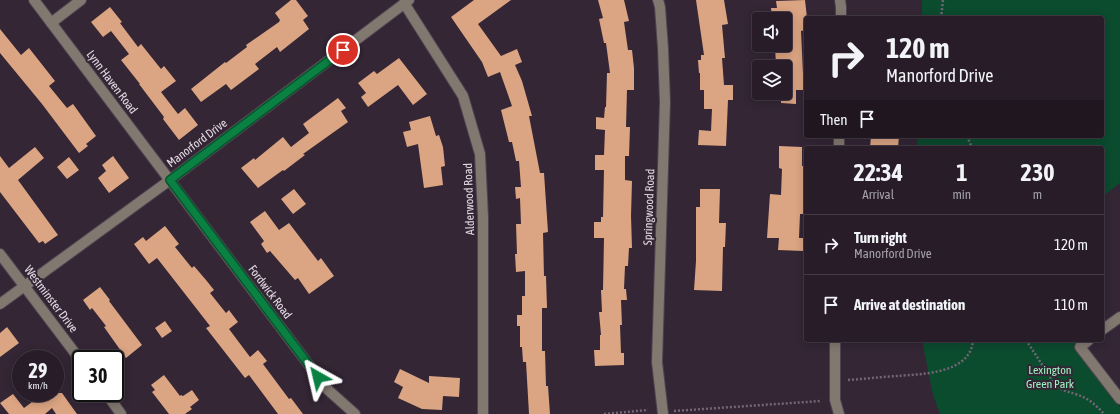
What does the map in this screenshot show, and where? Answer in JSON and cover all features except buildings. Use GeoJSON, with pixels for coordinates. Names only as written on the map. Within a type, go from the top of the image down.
{"type":"FeatureCollection","features":[{"type":"Feature","properties":{"kind":"street","name":"Lynn Haven Road"},"geometry":{"type":"LineString","coordinates":[[34,0],[170,180]]}},
{"type":"Feature","properties":{"kind":"street"},"geometry":{"type":"LineString","coordinates":[[51,23],[81,0]]}},
{"type":"Feature","properties":{"kind":"street","name":"Springwood Road"},"geometry":{"type":"LineString","coordinates":[[658,0],[664,48],[665,102],[657,362],[663,414]]}},
{"type":"Feature","properties":{"kind":"street"},"geometry":{"type":"LineString","coordinates":[[840,0],[841,16]]}},
{"type":"Feature","properties":{"kind":"street","name":"Manorford Drive"},"geometry":{"type":"LineString","coordinates":[[0,304],[170,180],[406,2]]}},
{"type":"Feature","properties":{"kind":"street","name":"Alderwood Road"},"geometry":{"type":"LineString","coordinates":[[406,2],[463,96],[480,154],[483,217],[483,414]]}},
{"type":"Feature","properties":{"kind":"street","name":"Fordwick Road"},"geometry":{"type":"LineString","coordinates":[[170,180],[327,389],[355,414]]}},
{"type":"Feature","properties":{"kind":"street","name":"Westminster Drive"},"geometry":{"type":"LineString","coordinates":[[0,254],[73,350]]}},
{"type":"Feature","properties":{"kind":"street"},"geometry":{"type":"LineString","coordinates":[[1104,329],[1120,317]]}},
{"type":"Feature","properties":{"kind":"street"},"geometry":{"type":"LineString","coordinates":[[835,342],[835,400],[838,414]]}},
{"type":"Feature","properties":{"kind":"street"},"geometry":{"type":"LineString","coordinates":[[1086,342],[1080,347],[1120,399]]}},
{"type":"Feature","properties":{"kind":"street"},"geometry":{"type":"LineString","coordinates":[[112,402],[121,414]]}},
{"type":"Feature","properties":{"kind":"path"},"geometry":{"type":"LineString","coordinates":[[941,16],[943,0]]}},
{"type":"Feature","properties":{"kind":"path"},"geometry":{"type":"LineString","coordinates":[[848,380],[927,373],[947,369],[966,358],[970,352],[972,342]]}},
{"type":"Feature","properties":{"kind":"path"},"geometry":{"type":"LineString","coordinates":[[1027,342],[1056,386],[1062,390],[1079,395],[1091,402],[1104,414]]}},
{"type":"Feature","properties":{"kind":"path"},"geometry":{"type":"LineString","coordinates":[[674,411],[821,401]]}},
{"type":"Feature","properties":{"kind":"path"},"geometry":{"type":"LineString","coordinates":[[604,414],[648,410]]}},
{"type":"Feature","properties":{"kind":"green space"},"geometry":{"type":"Polygon","coordinates":[[[922,0],[1120,0],[1120,183],[1104,195],[1104,146],[917,146],[918,138],[1104,138],[1104,16],[922,16],[922,0]]]}},
{"type":"Feature","properties":{"kind":"green space","name":"Lexington Green Park"},"geometry":{"type":"Polygon","coordinates":[[[922,342],[1081,342],[1078,350],[1120,407],[1120,414],[940,414],[933,395],[922,342]]]}},
{"type":"Feature","properties":{"kind":"route"},"geometry":{"type":"LineString","coordinates":[[318,377],[170,180],[343,50]]}}]}
